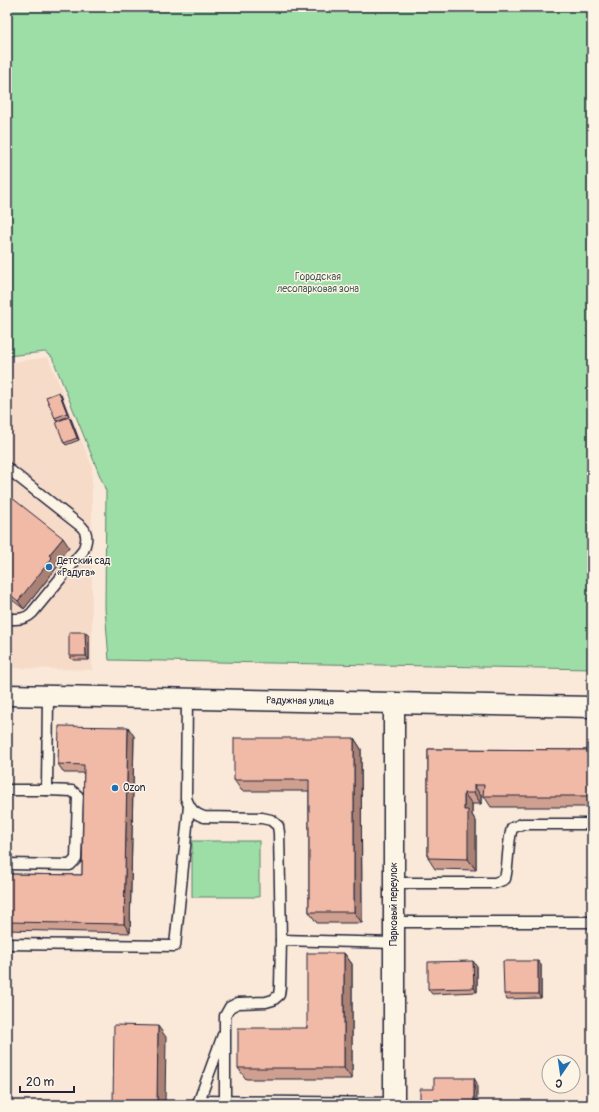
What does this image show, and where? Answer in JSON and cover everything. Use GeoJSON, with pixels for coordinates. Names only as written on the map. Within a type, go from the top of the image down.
{"type":"FeatureCollection","features":[{"type":"Feature","properties":{"kind":"street","name":"Радужная улица"},"geometry":{"type":"LineString","coordinates":[[7,695],[592,708]]}},
{"type":"Feature","properties":{"kind":"street","name":"Парковый переулок"},"geometry":{"type":"LineString","coordinates":[[394,703],[394,1104]]}},
{"type":"Feature","properties":{"kind":"lane"},"geometry":{"type":"LineString","coordinates":[[7,468],[85,529],[87,540],[83,551],[28,617],[21,619],[7,619]]}},
{"type":"Feature","properties":{"kind":"lane"},"geometry":{"type":"LineString","coordinates":[[47,790],[48,696]]}},
{"type":"Feature","properties":{"kind":"lane"},"geometry":{"type":"LineString","coordinates":[[187,699],[186,798],[189,806],[196,814],[204,817],[262,818],[271,820],[278,826],[279,833],[281,940],[279,995],[273,1000],[266,1002],[238,1003],[230,1007],[225,1016],[225,1101]]}},
{"type":"Feature","properties":{"kind":"lane"},"geometry":{"type":"LineString","coordinates":[[7,790],[72,791],[78,796],[76,859],[70,866],[7,864]]}},
{"type":"Feature","properties":{"kind":"lane"},"geometry":{"type":"LineString","coordinates":[[7,944],[175,946],[189,806]]}},
{"type":"Feature","properties":{"kind":"lane"},"geometry":{"type":"LineString","coordinates":[[394,883],[495,883],[505,879],[508,868],[508,839],[512,828],[522,824],[592,824]]}},
{"type":"Feature","properties":{"kind":"lane"},"geometry":{"type":"LineString","coordinates":[[394,922],[592,922]]}},
{"type":"Feature","properties":{"kind":"lane"},"geometry":{"type":"LineString","coordinates":[[281,940],[394,942]]}},
{"type":"Feature","properties":{"kind":"lane"},"geometry":{"type":"LineString","coordinates":[[225,1029],[199,1103],[225,1101],[241,1103],[394,1104]]}},
{"type":"Feature","properties":{"kind":"shaded area","name":"Детский сад «Радуга»"},"geometry":{"type":"Polygon","coordinates":[[[48,357],[92,466],[92,670],[7,668],[7,363],[48,357]]]}},
{"type":"Feature","properties":{"kind":"green space","name":"Городская лесопарковая зона"},"geometry":{"type":"Polygon","coordinates":[[[7,7],[592,7],[592,669],[109,660],[105,608],[106,491],[52,357],[45,352],[7,356],[7,7]]]}},
{"type":"Feature","properties":{"kind":"green space"},"geometry":{"type":"Polygon","coordinates":[[[192,841],[259,841],[259,897],[192,897],[192,841]]]}},
{"type":"Feature","properties":{"kind":"building"},"geometry":{"type":"Polygon","coordinates":[[[59,392],[67,413],[55,418],[46,397],[59,392]]]}},
{"type":"Feature","properties":{"kind":"building"},"geometry":{"type":"Polygon","coordinates":[[[69,417],[77,438],[64,443],[56,422],[69,417]]]}},
{"type":"Feature","properties":{"kind":"building"},"geometry":{"type":"Polygon","coordinates":[[[7,494],[63,538],[49,555],[52,558],[18,601],[7,592],[7,494]]]}},
{"type":"Feature","properties":{"kind":"building"},"geometry":{"type":"Polygon","coordinates":[[[69,632],[85,632],[86,656],[69,656],[69,632]]]}},
{"type":"Feature","properties":{"kind":"building"},"geometry":{"type":"Polygon","coordinates":[[[59,726],[128,727],[124,924],[7,922],[7,874],[82,875],[84,765],[58,764],[59,726]]]}},
{"type":"Feature","properties":{"kind":"building"},"geometry":{"type":"Polygon","coordinates":[[[234,738],[354,738],[354,912],[309,912],[309,780],[234,780],[234,738]]]}},
{"type":"Feature","properties":{"kind":"building"},"geometry":{"type":"Polygon","coordinates":[[[428,749],[592,750],[592,796],[483,796],[484,785],[474,785],[474,793],[464,793],[464,810],[468,810],[468,859],[428,858],[428,749]]]}},
{"type":"Feature","properties":{"kind":"building"},"geometry":{"type":"Polygon","coordinates":[[[307,953],[344,953],[344,1068],[238,1068],[238,1028],[307,1028],[307,953]]]}},
{"type":"Feature","properties":{"kind":"building"},"geometry":{"type":"Polygon","coordinates":[[[473,961],[474,988],[428,989],[428,962],[473,961]]]}},
{"type":"Feature","properties":{"kind":"building"},"geometry":{"type":"Polygon","coordinates":[[[503,961],[538,961],[538,994],[504,994],[503,961]]]}},
{"type":"Feature","properties":{"kind":"building"},"geometry":{"type":"Polygon","coordinates":[[[592,961],[592,998],[590,998],[590,962],[592,961]]]}},
{"type":"Feature","properties":{"kind":"building"},"geometry":{"type":"Polygon","coordinates":[[[114,1025],[158,1026],[157,1105],[113,1105],[114,1025]]]}},
{"type":"Feature","properties":{"kind":"building"},"geometry":{"type":"Polygon","coordinates":[[[434,1078],[474,1078],[474,1105],[420,1105],[420,1089],[434,1089],[434,1078]]]}},
{"type":"Feature","properties":{"kind":"place","name":"Детский сад «Радуга»"},"geometry":{"type":"Point","coordinates":[49,567]}},
{"type":"Feature","properties":{"kind":"place","name":"Ozon"},"geometry":{"type":"Point","coordinates":[115,788]}}]}
